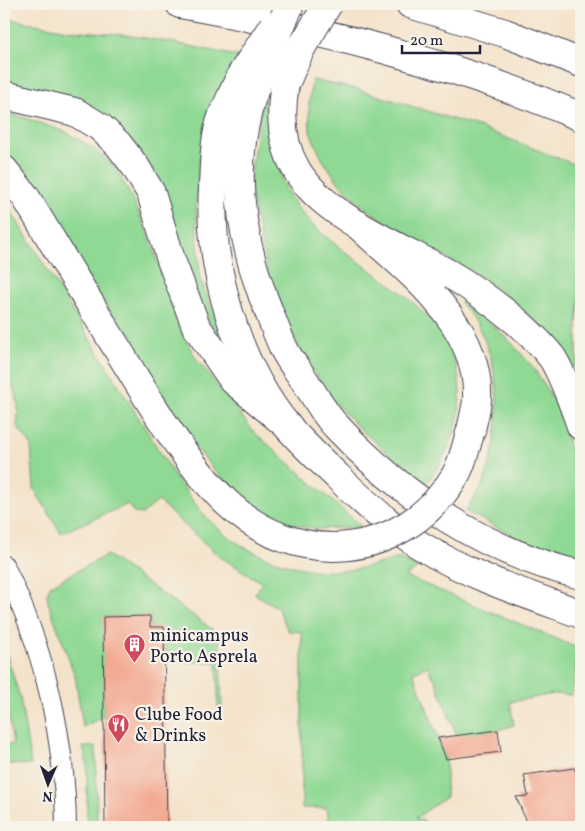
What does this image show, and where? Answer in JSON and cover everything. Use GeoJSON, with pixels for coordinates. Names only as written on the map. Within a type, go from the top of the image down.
{"type":"FeatureCollection","features":[{"type":"Feature","properties":{"kind":"main road"},"geometry":{"type":"LineString","coordinates":[[180,4],[267,21],[458,70],[581,117]]}},
{"type":"Feature","properties":{"kind":"main road"},"geometry":{"type":"LineString","coordinates":[[289,4],[250,76],[222,118],[218,135],[212,197],[215,243],[225,295],[244,356],[265,393],[289,427]]}},
{"type":"Feature","properties":{"kind":"main road"},"geometry":{"type":"LineString","coordinates":[[328,4],[300,50],[285,84],[281,108],[283,129],[295,168],[308,186],[326,203],[357,224],[452,276],[516,322],[553,359],[581,426]]}},
{"type":"Feature","properties":{"kind":"main road"},"geometry":{"type":"LineString","coordinates":[[410,4],[505,33],[581,63]]}},
{"type":"Feature","properties":{"kind":"main road"},"geometry":{"type":"LineString","coordinates":[[250,76],[246,114],[241,136],[238,192],[252,266],[285,351],[335,425],[393,480],[459,527],[478,537],[532,562],[581,575]]}},
{"type":"Feature","properties":{"kind":"main road"},"geometry":{"type":"LineString","coordinates":[[4,95],[75,112],[100,127],[118,144],[136,166],[151,193],[171,260],[196,326],[233,380],[289,427],[366,504],[417,543],[442,559],[483,578],[581,614]]}},
{"type":"Feature","properties":{"kind":"main road"},"geometry":{"type":"LineString","coordinates":[[4,170],[26,196],[112,340],[206,482],[226,502],[253,523],[276,536],[307,545],[351,546],[372,542],[392,536],[411,524],[441,496],[456,474],[472,430],[477,399],[473,364],[460,330],[426,288],[357,224]]}},
{"type":"Feature","properties":{"kind":"street"},"geometry":{"type":"LineString","coordinates":[[4,566],[26,617],[50,691],[61,752],[66,827]]}},
{"type":"Feature","properties":{"kind":"green space"},"geometry":{"type":"Polygon","coordinates":[[[4,18],[67,30],[121,34],[242,57],[206,128],[198,172],[196,211],[200,279],[232,355],[211,325],[199,299],[183,256],[171,210],[149,163],[4,89],[4,18]]]}},
{"type":"Feature","properties":{"kind":"green space"},"geometry":{"type":"Polygon","coordinates":[[[312,80],[357,89],[481,128],[581,167],[581,287],[577,323],[577,373],[558,340],[484,279],[406,235],[362,206],[339,183],[322,159],[310,132],[309,105],[312,80]]]}},
{"type":"Feature","properties":{"kind":"green space"},"geometry":{"type":"Polygon","coordinates":[[[262,98],[266,102],[279,170],[297,207],[318,230],[420,309],[440,332],[454,359],[460,391],[458,417],[446,452],[425,485],[361,430],[331,399],[304,356],[279,308],[270,285],[249,185],[262,98]]]}},
{"type":"Feature","properties":{"kind":"green space"},"geometry":{"type":"Polygon","coordinates":[[[4,111],[66,132],[93,148],[115,167],[131,196],[150,238],[178,325],[195,357],[255,433],[362,527],[316,529],[281,522],[265,515],[233,493],[193,444],[36,194],[4,155],[4,111]]]}},
{"type":"Feature","properties":{"kind":"green space"},"geometry":{"type":"Polygon","coordinates":[[[4,200],[176,478],[200,510],[221,531],[250,550],[266,557],[282,563],[315,570],[348,570],[399,558],[418,568],[405,576],[578,648],[572,695],[554,694],[510,702],[514,725],[498,730],[457,736],[428,666],[413,672],[446,759],[446,797],[416,818],[431,824],[429,827],[330,827],[327,808],[302,808],[302,632],[288,631],[278,608],[255,594],[262,583],[219,556],[158,501],[143,514],[134,513],[128,504],[61,533],[34,489],[31,445],[17,426],[18,406],[16,393],[4,377],[4,200]]]}},
{"type":"Feature","properties":{"kind":"green space"},"geometry":{"type":"Polygon","coordinates":[[[462,300],[507,338],[533,367],[558,408],[581,487],[581,562],[527,543],[465,511],[485,479],[496,434],[497,410],[496,386],[492,363],[485,341],[474,321],[460,303],[462,300]]]}},
{"type":"Feature","properties":{"kind":"green space"},"geometry":{"type":"Polygon","coordinates":[[[107,555],[212,629],[219,637],[222,707],[218,708],[217,662],[167,662],[164,628],[150,627],[150,616],[104,617],[104,716],[83,727],[75,676],[48,602],[47,593],[51,585],[107,555]]]}},
{"type":"Feature","properties":{"kind":"green space"},"geometry":{"type":"Polygon","coordinates":[[[4,646],[20,697],[31,765],[4,764],[4,745],[13,744],[4,692],[4,646]]]}},
{"type":"Feature","properties":{"kind":"green space"},"geometry":{"type":"Polygon","coordinates":[[[83,747],[96,747],[97,827],[87,827],[87,764],[83,747]]]}},
{"type":"Feature","properties":{"kind":"building","name":"minicampus Porto Asprela"},"geometry":{"type":"Polygon","coordinates":[[[150,616],[150,627],[164,627],[167,824],[105,826],[103,617],[150,616]]]}},
{"type":"Feature","properties":{"kind":"building"},"geometry":{"type":"Polygon","coordinates":[[[498,730],[501,752],[446,759],[438,738],[498,730]]]}},
{"type":"Feature","properties":{"kind":"building"},"geometry":{"type":"Polygon","coordinates":[[[574,768],[581,784],[581,827],[529,827],[516,797],[528,796],[524,775],[574,768]]]}},
{"type":"Feature","properties":{"kind":"place","name":"minicampus Porto Asprela"},"geometry":{"type":"Point","coordinates":[134,664]}},
{"type":"Feature","properties":{"kind":"place","name":"Clube Food & Drinks"},"geometry":{"type":"Point","coordinates":[119,743]}}]}
